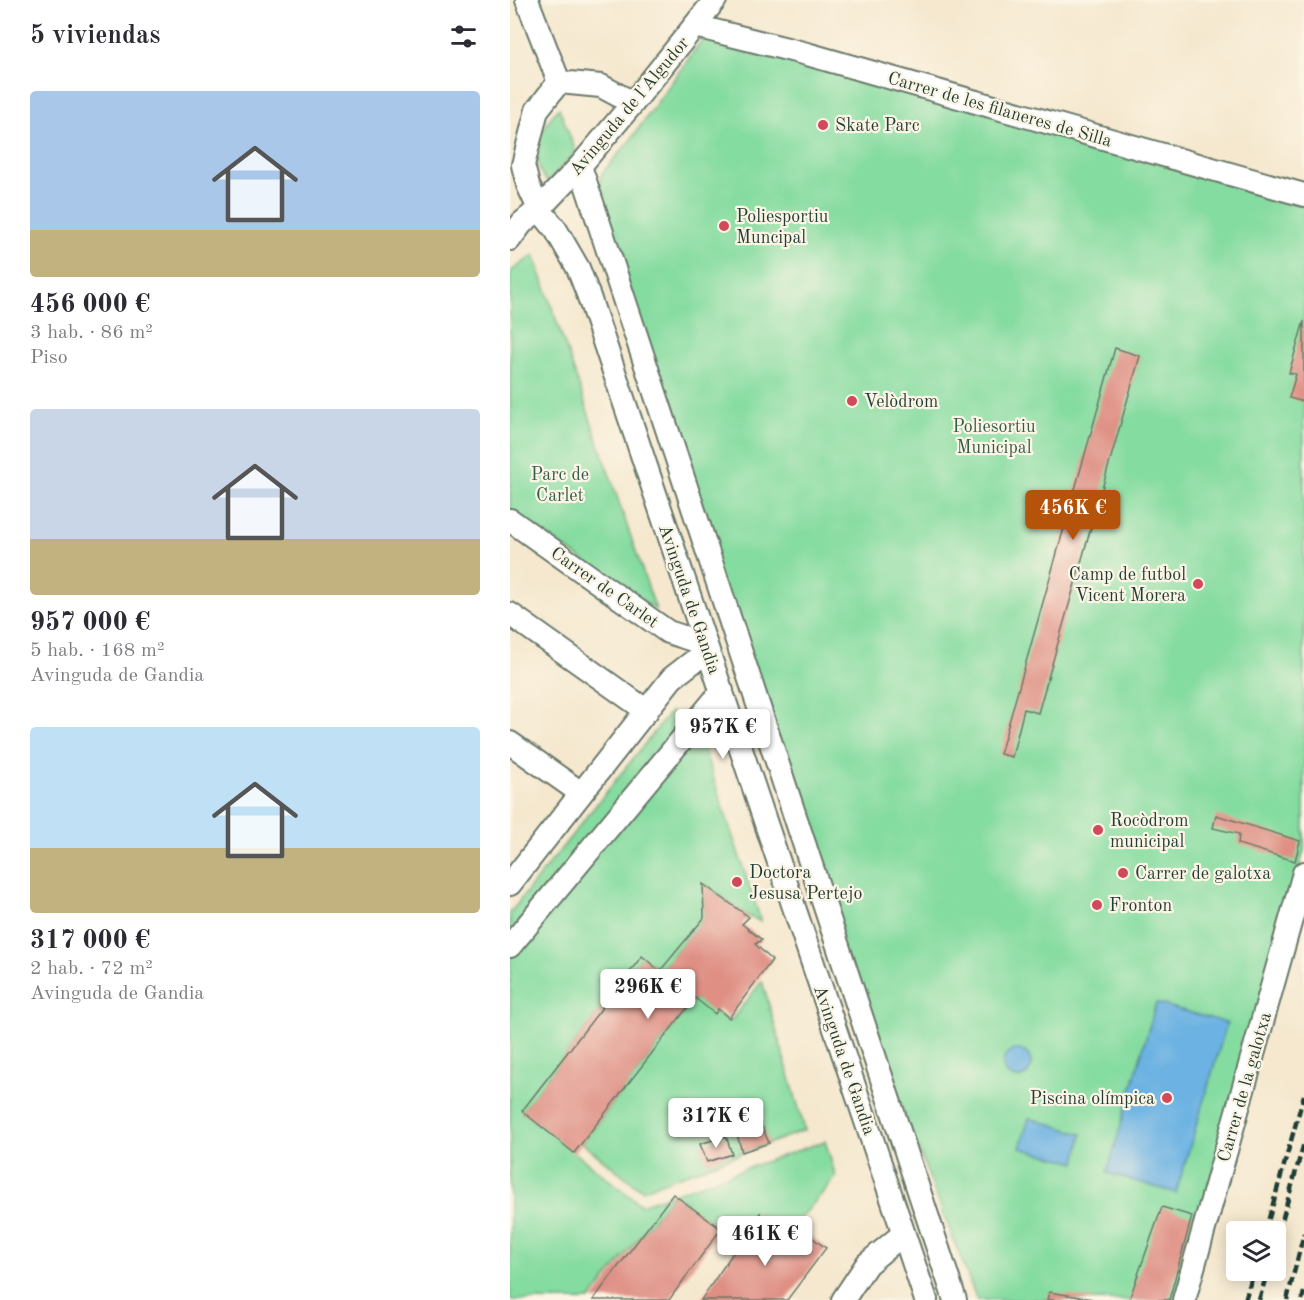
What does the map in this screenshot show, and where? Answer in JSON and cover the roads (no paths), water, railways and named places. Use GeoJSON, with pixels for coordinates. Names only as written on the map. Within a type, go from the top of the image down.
{"type":"FeatureCollection","features":[{"type":"Feature","properties":{"kind":"street","name":"Avinguda de l'Algudor"},"geometry":{"type":"LineString","coordinates":[[510,239],[522,223],[540,209],[580,166],[715,0]]}},
{"type":"Feature","properties":{"kind":"street"},"geometry":{"type":"LineString","coordinates":[[521,1],[560,82],[601,86],[633,103]]}},
{"type":"Feature","properties":{"kind":"street","name":"Carrer de les filaneres de Silla"},"geometry":{"type":"LineString","coordinates":[[695,26],[807,54],[1304,195]]}},
{"type":"Feature","properties":{"kind":"street","name":"Avinguda de Gandia"},"geometry":{"type":"LineString","coordinates":[[560,82],[537,110],[523,165],[517,172],[556,230],[582,277],[926,1300]]}},
{"type":"Feature","properties":{"kind":"street","name":"Avinguda de Gandia"},"geometry":{"type":"LineString","coordinates":[[580,166],[955,1300]]}},
{"type":"Feature","properties":{"kind":"street","name":"Carrer de Carlet"},"geometry":{"type":"LineString","coordinates":[[510,520],[668,632],[706,647]]}},
{"type":"Feature","properties":{"kind":"street"},"geometry":{"type":"LineString","coordinates":[[510,614],[646,711]]}},
{"type":"Feature","properties":{"kind":"street"},"geometry":{"type":"LineString","coordinates":[[510,884],[672,678],[706,647]]}},
{"type":"Feature","properties":{"kind":"street"},"geometry":{"type":"LineString","coordinates":[[510,945],[722,691]]}},
{"type":"Feature","properties":{"kind":"street"},"geometry":{"type":"LineString","coordinates":[[510,743],[581,794]]}},
{"type":"Feature","properties":{"kind":"street","name":"Carrer de la galotxa"},"geometry":{"type":"LineString","coordinates":[[1184,1300],[1304,873]]}},
{"type":"Feature","properties":{"kind":"street"},"geometry":{"type":"LineString","coordinates":[[843,1300],[867,1264],[903,1234]]}},
{"type":"Feature","properties":{"kind":"water","name":"Piscina olímpica"},"geometry":{"type":"Polygon","coordinates":[[[1156,1003],[1227,1023],[1176,1193],[1107,1173],[1156,1003]]]}},
{"type":"Feature","properties":{"kind":"water"},"geometry":{"type":"Polygon","coordinates":[[[1017,1050],[1027,1054],[1031,1064],[1027,1074],[1017,1078],[1007,1074],[1003,1064],[1007,1054],[1017,1050]]]}},
{"type":"Feature","properties":{"kind":"water"},"geometry":{"type":"Polygon","coordinates":[[[1029,1118],[1082,1134],[1076,1163],[1020,1148],[1029,1118]]]}},
{"type":"Feature","properties":{"kind":"railway"},"geometry":{"type":"LineString","coordinates":[[1268,1221],[1304,1095]]}},
{"type":"Feature","properties":{"kind":"railway"},"geometry":{"type":"LineString","coordinates":[[1282,1221],[1304,1143]]}},
{"type":"Feature","properties":{"kind":"railway"},"geometry":{"type":"LineString","coordinates":[[1287,1300],[1304,1233]]}},
{"type":"Feature","properties":{"kind":"railway"},"geometry":{"type":"LineString","coordinates":[[1245,1300],[1251,1281]]}},
{"type":"Feature","properties":{"kind":"railway"},"geometry":{"type":"LineString","coordinates":[[1259,1300],[1265,1281]]}},
{"type":"Feature","properties":{"kind":"railway"},"geometry":{"type":"LineString","coordinates":[[1302,1300],[1304,1292]]}},
{"type":"Feature","properties":{"kind":"place","name":"Skate Parc"},"geometry":{"type":"Point","coordinates":[823,125]}},
{"type":"Feature","properties":{"kind":"place","name":"Poliesportiu Muncipal"},"geometry":{"type":"Point","coordinates":[724,226]}},
{"type":"Feature","properties":{"kind":"place","name":"Velòdrom"},"geometry":{"type":"Point","coordinates":[852,401]}},
{"type":"Feature","properties":{"kind":"place","name":"Camp de futbol Vicent Morera"},"geometry":{"type":"Point","coordinates":[1198,584]}},
{"type":"Feature","properties":{"kind":"place","name":"Rocòdrom municipal"},"geometry":{"type":"Point","coordinates":[1098,830]}},
{"type":"Feature","properties":{"kind":"place","name":"Carrer de galotxa"},"geometry":{"type":"Point","coordinates":[1123,873]}},
{"type":"Feature","properties":{"kind":"place","name":"Doctora Jesusa Pertejo"},"geometry":{"type":"Point","coordinates":[737,882]}},
{"type":"Feature","properties":{"kind":"place","name":"Fronton"},"geometry":{"type":"Point","coordinates":[1097,905]}},
{"type":"Feature","properties":{"kind":"place","name":"Piscina olímpica"},"geometry":{"type":"Point","coordinates":[1167,1098]}},
{"type":"Feature","properties":{"kind":"park label","name":"Poliesortiu Municipal"},"geometry":{"type":"Point","coordinates":[994,436]}},
{"type":"Feature","properties":{"kind":"park label","name":"Parc de Carlet"},"geometry":{"type":"Point","coordinates":[560,484]}}]}
